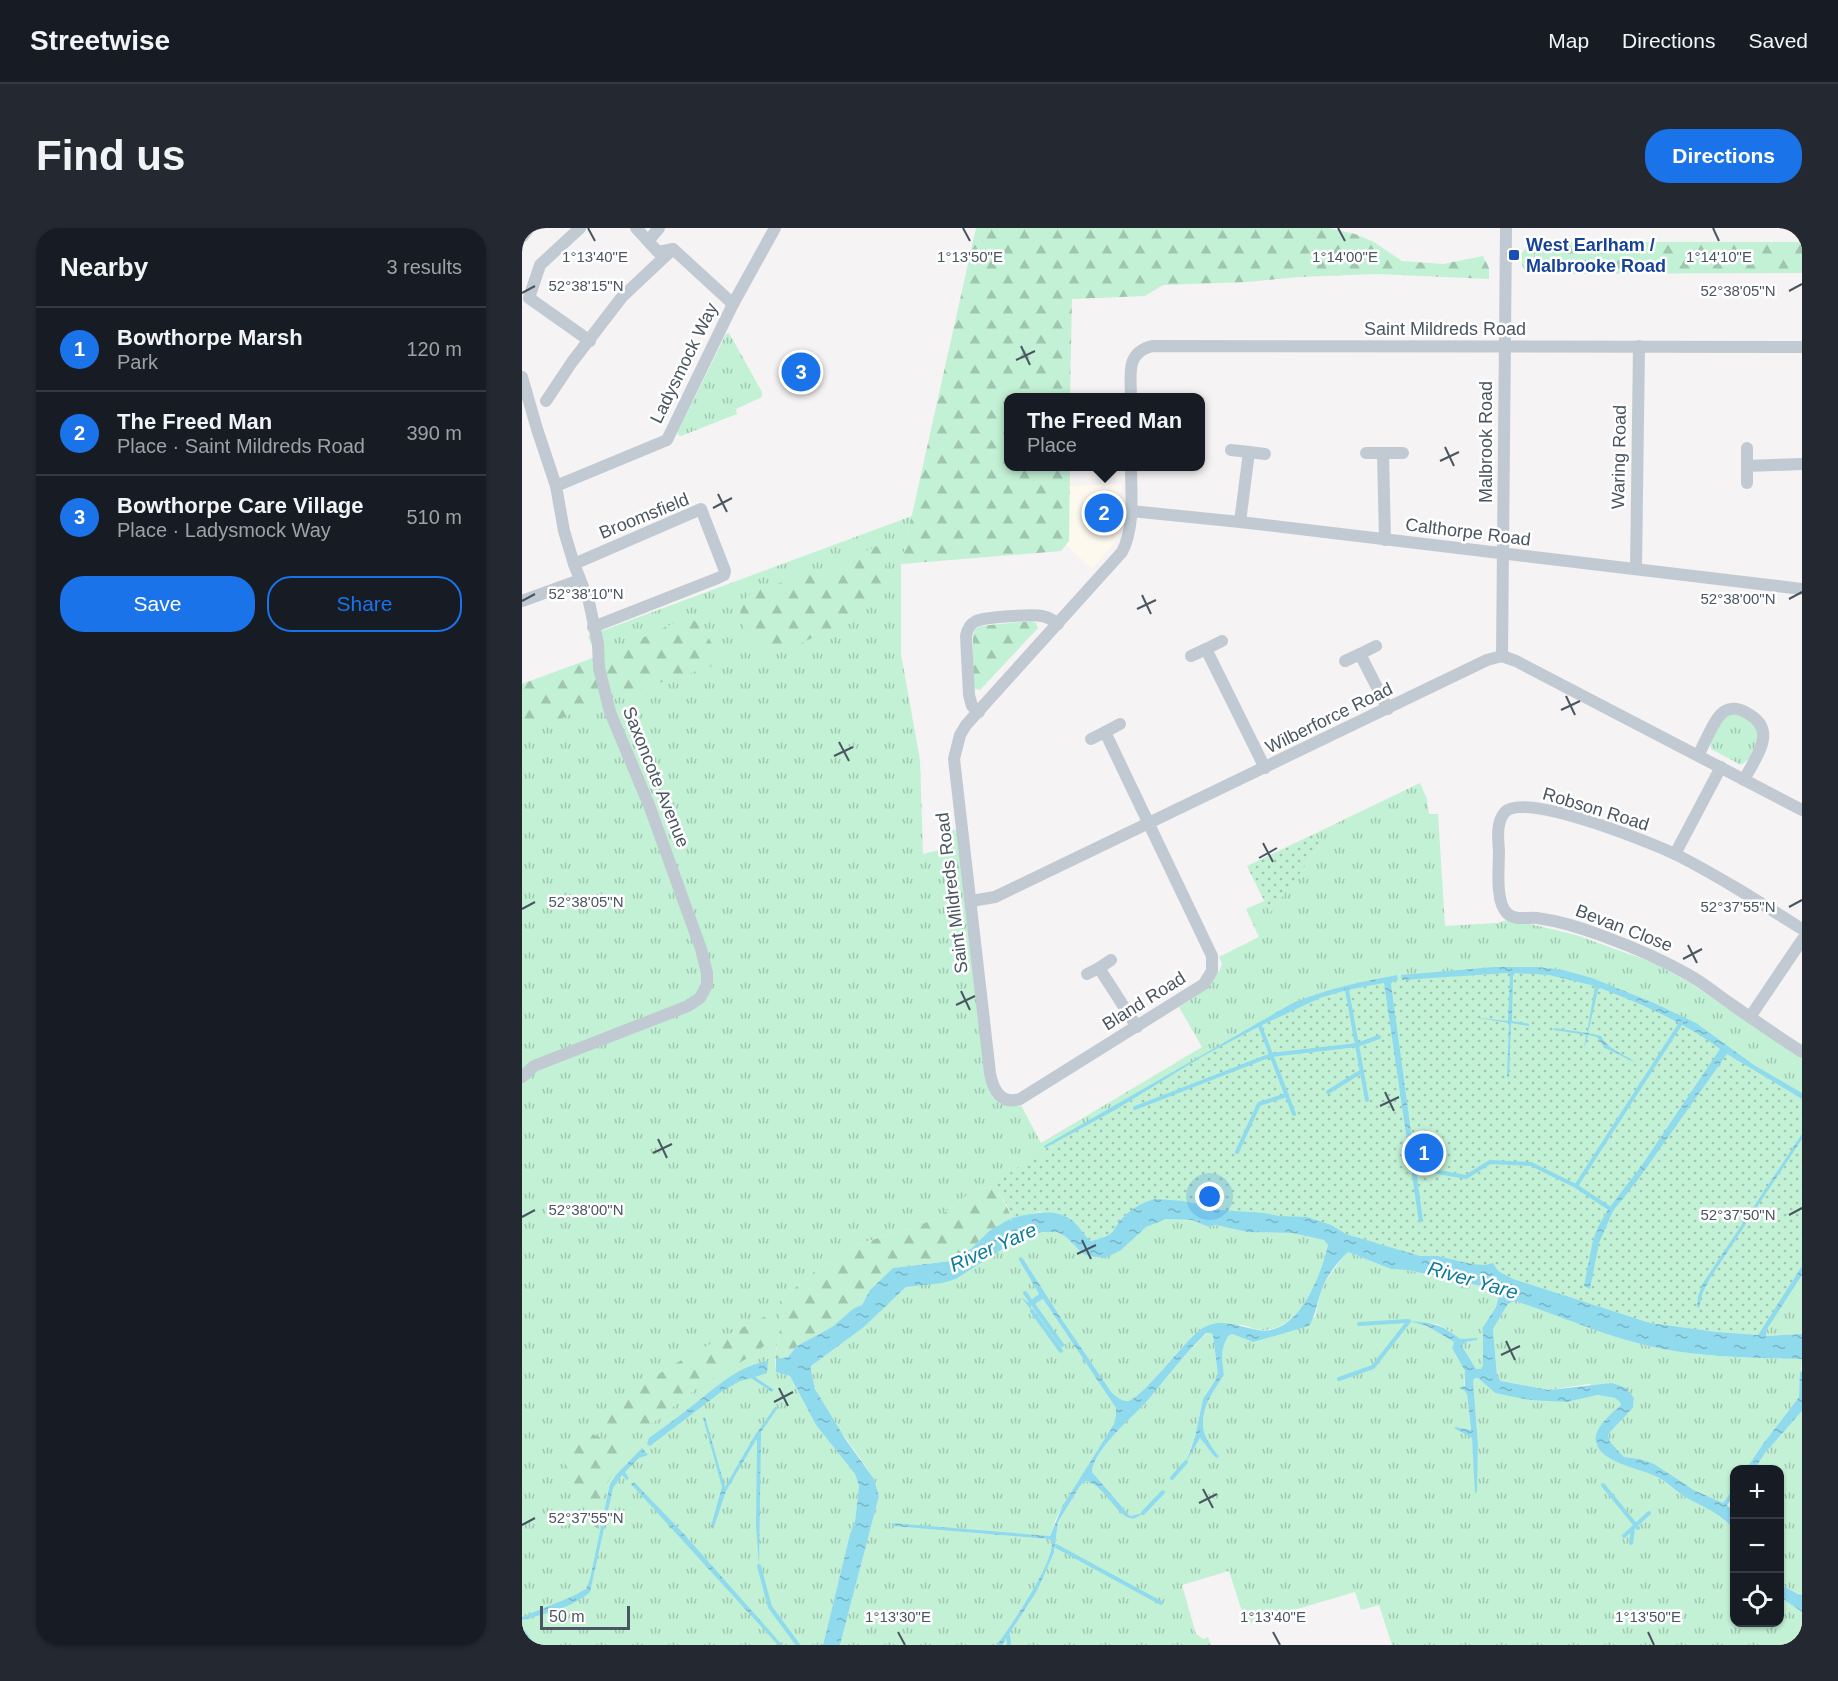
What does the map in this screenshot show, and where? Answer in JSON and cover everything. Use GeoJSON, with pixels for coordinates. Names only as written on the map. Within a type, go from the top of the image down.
{"type":"FeatureCollection","features":[{"type":"Feature","properties":{"kind":"street"},"geometry":{"type":"LineString","coordinates":[[522,237],[529,228]]}},
{"type":"Feature","properties":{"kind":"street"},"geometry":{"type":"LineString","coordinates":[[580,228],[540,265],[529,298],[590,340]]}},
{"type":"Feature","properties":{"kind":"street"},"geometry":{"type":"LineString","coordinates":[[636,228],[658,252],[673,249]]}},
{"type":"Feature","properties":{"kind":"street"},"geometry":{"type":"LineString","coordinates":[[648,241],[659,228]]}},
{"type":"Feature","properties":{"kind":"street","name":"Ladysmock Way"},"geometry":{"type":"LineString","coordinates":[[556,486],[667,440],[733,304],[775,228]]}},
{"type":"Feature","properties":{"kind":"street","name":"Malbrook Road"},"geometry":{"type":"LineString","coordinates":[[1502,656],[1506,228]]}},
{"type":"Feature","properties":{"kind":"street"},"geometry":{"type":"LineString","coordinates":[[546,401],[622,297],[673,249]]}},
{"type":"Feature","properties":{"kind":"street"},"geometry":{"type":"LineString","coordinates":[[673,249],[733,304]]}},
{"type":"Feature","properties":{"kind":"street","name":"Saint Mildreds Road"},"geometry":{"type":"LineString","coordinates":[[1131,393],[1132,361],[1143,348],[1152,346],[1802,347]]}},
{"type":"Feature","properties":{"kind":"street","name":"Waring Road"},"geometry":{"type":"LineString","coordinates":[[1636,569],[1639,346]]}},
{"type":"Feature","properties":{"kind":"street","name":"Saxoncote Avenue"},"geometry":{"type":"LineString","coordinates":[[522,377],[556,486],[564,531],[589,602],[598,644],[599,668],[610,712],[649,805],[701,949],[707,973],[706,985],[700,998],[688,1006],[534,1066],[522,1077]]}},
{"type":"Feature","properties":{"kind":"street"},"geometry":{"type":"LineString","coordinates":[[1747,448],[1747,483]]}},
{"type":"Feature","properties":{"kind":"street"},"geometry":{"type":"LineString","coordinates":[[1231,450],[1265,454]]}},
{"type":"Feature","properties":{"kind":"street"},"geometry":{"type":"LineString","coordinates":[[1240,522],[1248,452]]}},
{"type":"Feature","properties":{"kind":"street"},"geometry":{"type":"LineString","coordinates":[[1366,453],[1403,453]]}},
{"type":"Feature","properties":{"kind":"street"},"geometry":{"type":"LineString","coordinates":[[1383,453],[1384,540]]}},
{"type":"Feature","properties":{"kind":"street"},"geometry":{"type":"LineString","coordinates":[[1747,466],[1802,464]]}},
{"type":"Feature","properties":{"kind":"street","name":"Saint Mildreds Road"},"geometry":{"type":"LineString","coordinates":[[1014,1101],[1006,1100],[998,1095],[993,1087],[954,759],[960,735],[966,725],[1122,552],[1127,541],[1131,511],[1131,471]]}},
{"type":"Feature","properties":{"kind":"street","name":"Broomsfield"},"geometry":{"type":"LineString","coordinates":[[574,564],[701,509],[725,571],[724,575],[718,578],[593,627]]}},
{"type":"Feature","properties":{"kind":"street","name":"Calthorpe Road"},"geometry":{"type":"LineString","coordinates":[[1131,511],[1802,589]]}},
{"type":"Feature","properties":{"kind":"street"},"geometry":{"type":"LineString","coordinates":[[522,601],[580,580]]}},
{"type":"Feature","properties":{"kind":"street"},"geometry":{"type":"LineString","coordinates":[[979,712],[974,709],[969,695],[966,636],[971,624],[983,619],[1033,615],[1043,616],[1058,624]]}},
{"type":"Feature","properties":{"kind":"street"},"geometry":{"type":"LineString","coordinates":[[1191,656],[1222,641]]}},
{"type":"Feature","properties":{"kind":"street"},"geometry":{"type":"LineString","coordinates":[[1345,661],[1376,646]]}},
{"type":"Feature","properties":{"kind":"street"},"geometry":{"type":"LineString","coordinates":[[1206,649],[1265,768]]}},
{"type":"Feature","properties":{"kind":"street"},"geometry":{"type":"LineString","coordinates":[[1360,654],[1388,709]]}},
{"type":"Feature","properties":{"kind":"street"},"geometry":{"type":"LineString","coordinates":[[1502,656],[1516,661],[1802,810]]}},
{"type":"Feature","properties":{"kind":"street","name":"Wilberforce Road"},"geometry":{"type":"LineString","coordinates":[[971,901],[995,897],[1487,660],[1502,656]]}},
{"type":"Feature","properties":{"kind":"street"},"geometry":{"type":"LineString","coordinates":[[1698,755],[1716,720],[1725,711],[1736,708],[1745,711],[1763,726],[1765,735],[1744,780]]}},
{"type":"Feature","properties":{"kind":"street"},"geometry":{"type":"LineString","coordinates":[[1091,739],[1120,724]]}},
{"type":"Feature","properties":{"kind":"street","name":"Bland Road"},"geometry":{"type":"LineString","coordinates":[[1014,1101],[1137,1028],[1204,984],[1212,971],[1212,956],[1105,732]]}},
{"type":"Feature","properties":{"kind":"street"},"geometry":{"type":"LineString","coordinates":[[1675,854],[1721,767]]}},
{"type":"Feature","properties":{"kind":"street","name":"Robson Road"},"geometry":{"type":"LineString","coordinates":[[1508,915],[1501,905],[1498,831],[1505,812],[1514,806],[1561,813],[1675,854],[1743,892],[1802,929]]}},
{"type":"Feature","properties":{"kind":"street","name":"Bevan Close"},"geometry":{"type":"LineString","coordinates":[[1508,915],[1561,923],[1647,953],[1692,976],[1802,1052]]}},
{"type":"Feature","properties":{"kind":"street"},"geometry":{"type":"LineString","coordinates":[[1750,1017],[1802,940]]}},
{"type":"Feature","properties":{"kind":"street"},"geometry":{"type":"LineString","coordinates":[[1087,974],[1111,960]]}},
{"type":"Feature","properties":{"kind":"street"},"geometry":{"type":"LineString","coordinates":[[1099,968],[1137,1028]]}},
{"type":"Feature","properties":{"kind":"shaded area"},"geometry":{"type":"Polygon","coordinates":[[[1122,484],[1121,526],[1118,539],[1092,569],[1066,545],[1069,541],[1069,486],[1122,484]]]}},
{"type":"Feature","properties":{"kind":"green space"},"geometry":{"type":"Polygon","coordinates":[[[976,228],[1328,228],[1355,234],[1374,242],[1402,261],[1443,264],[1483,256],[1489,268],[1489,279],[1377,274],[1299,277],[1246,282],[1163,285],[1145,296],[1072,299],[1070,393],[1004,393],[1004,471],[1070,471],[1069,541],[1061,551],[901,564],[976,228]]]}},
{"type":"Feature","properties":{"kind":"green space"},"geometry":{"type":"Polygon","coordinates":[[[1540,242],[1802,242],[1802,273],[1527,274],[1522,265],[1522,253],[1527,246],[1540,242]]]}},
{"type":"Feature","properties":{"kind":"green space"},"geometry":{"type":"Polygon","coordinates":[[[729,333],[762,392],[762,397],[736,409],[737,414],[681,436],[678,435],[726,334],[729,333]]]}},
{"type":"Feature","properties":{"kind":"green space"},"geometry":{"type":"Polygon","coordinates":[[[912,516],[901,564],[901,654],[920,760],[923,854],[951,847],[949,832],[953,829],[957,831],[987,1084],[999,1102],[1021,1105],[1041,1143],[1202,1047],[1179,1007],[1199,994],[1215,978],[1222,964],[1219,957],[1259,937],[1246,909],[1264,901],[1270,912],[1320,846],[1314,834],[1420,783],[1427,799],[1429,814],[1438,814],[1445,926],[1497,923],[1507,920],[1522,922],[1576,935],[1654,963],[1690,983],[1802,1059],[1802,1334],[1766,1336],[1767,1330],[1438,1256],[1420,1256],[1346,1234],[1004,1199],[992,1186],[974,1190],[939,1217],[913,1228],[858,1244],[815,1271],[780,1301],[776,1371],[790,1376],[816,1425],[855,1474],[859,1486],[855,1521],[823,1645],[522,1645],[522,684],[596,657],[588,636],[912,516]]]}},
{"type":"Feature","properties":{"kind":"green space"},"geometry":{"type":"Polygon","coordinates":[[[881,544],[888,550],[883,577],[875,600],[843,623],[785,651],[759,649],[739,618],[743,601],[751,593],[791,579],[839,567],[881,544]]]}},
{"type":"Feature","properties":{"kind":"green space"},"geometry":{"type":"Polygon","coordinates":[[[694,620],[712,644],[716,663],[710,667],[598,702],[522,736],[522,684],[621,648],[676,622],[694,620]]]}},
{"type":"Feature","properties":{"kind":"green space"},"geometry":{"type":"Polygon","coordinates":[[[1031,621],[1036,623],[1038,628],[980,690],[975,689],[973,685],[973,634],[976,629],[980,626],[1031,621]]]}},
{"type":"Feature","properties":{"kind":"green space"},"geometry":{"type":"Polygon","coordinates":[[[1728,714],[1747,718],[1760,735],[1749,759],[1741,765],[1711,749],[1711,740],[1715,730],[1728,714]]]}},
{"type":"Feature","properties":{"kind":"green space"},"geometry":{"type":"Polygon","coordinates":[[[1314,834],[1320,846],[1270,913],[1247,866],[1314,834]]]}},
{"type":"Feature","properties":{"kind":"green space"},"geometry":{"type":"Polygon","coordinates":[[[1515,973],[1537,974],[1583,983],[1649,1006],[1704,1036],[1727,1053],[1802,1099],[1802,1266],[1758,1335],[1650,1323],[1543,1290],[1480,1264],[1438,1256],[1420,1256],[1346,1234],[1331,1225],[1307,1217],[1221,1210],[1183,1201],[1121,1221],[1111,1233],[1091,1241],[1075,1223],[1040,1212],[1011,1218],[1006,1204],[992,1186],[1032,1157],[1043,1159],[1047,1156],[1045,1148],[1115,1110],[1203,1056],[1320,998],[1398,980],[1515,973]]]}},
{"type":"Feature","properties":{"kind":"green space"},"geometry":{"type":"Polygon","coordinates":[[[992,1186],[1004,1202],[1013,1221],[989,1231],[972,1248],[951,1261],[893,1268],[870,1290],[862,1305],[854,1308],[832,1327],[797,1346],[788,1357],[776,1359],[780,1329],[780,1301],[815,1271],[858,1244],[913,1228],[939,1217],[974,1190],[992,1186]]]}},
{"type":"Feature","properties":{"kind":"green space"},"geometry":{"type":"Polygon","coordinates":[[[1166,1219],[1192,1220],[1209,1227],[1216,1225],[1247,1232],[1292,1233],[1324,1240],[1328,1245],[1314,1285],[1298,1311],[1288,1321],[1276,1328],[1263,1330],[1238,1325],[1196,1333],[1147,1386],[1128,1401],[1121,1400],[1112,1393],[1022,1257],[1019,1260],[1039,1294],[1028,1302],[1023,1299],[1032,1310],[1031,1306],[1043,1299],[1116,1408],[1114,1424],[1063,1505],[1050,1536],[892,1524],[893,1526],[1048,1539],[1052,1542],[1046,1566],[1039,1580],[997,1645],[840,1645],[879,1496],[873,1478],[825,1408],[812,1378],[811,1366],[864,1327],[906,1287],[956,1279],[1001,1250],[1042,1232],[1057,1232],[1066,1237],[1082,1253],[1136,1234],[1153,1223],[1166,1219]]]}},
{"type":"Feature","properties":{"kind":"green space"},"geometry":{"type":"Polygon","coordinates":[[[1348,1252],[1391,1269],[1452,1279],[1481,1286],[1499,1295],[1496,1307],[1483,1327],[1483,1365],[1481,1369],[1476,1369],[1462,1346],[1466,1342],[1476,1340],[1460,1339],[1437,1324],[1414,1322],[1427,1326],[1454,1342],[1452,1348],[1465,1371],[1464,1390],[1467,1394],[1471,1429],[1456,1427],[1472,1438],[1476,1493],[1478,1444],[1473,1380],[1475,1378],[1495,1393],[1567,1402],[1596,1395],[1616,1398],[1621,1405],[1604,1421],[1596,1444],[1659,1478],[1683,1496],[1720,1515],[1730,1526],[1730,1627],[1784,1627],[1784,1600],[1802,1612],[1802,1645],[1392,1645],[1379,1605],[1361,1610],[1355,1592],[1246,1624],[1229,1571],[1182,1585],[1196,1634],[1203,1639],[1208,1637],[1211,1645],[1002,1645],[1037,1591],[1054,1553],[1058,1522],[1085,1481],[1104,1492],[1130,1519],[1140,1514],[1130,1516],[1092,1472],[1094,1463],[1106,1444],[1148,1400],[1191,1349],[1207,1333],[1211,1333],[1218,1376],[1203,1399],[1195,1437],[1187,1457],[1200,1438],[1218,1458],[1204,1432],[1203,1416],[1208,1402],[1224,1375],[1222,1359],[1228,1335],[1232,1334],[1253,1342],[1315,1317],[1322,1286],[1348,1252]]]}},
{"type":"Feature","properties":{"kind":"green space"},"geometry":{"type":"Polygon","coordinates":[[[1515,1301],[1633,1342],[1674,1351],[1717,1356],[1802,1359],[1799,1397],[1749,1465],[1730,1465],[1730,1493],[1723,1503],[1640,1459],[1624,1457],[1610,1443],[1608,1436],[1610,1432],[1633,1408],[1634,1398],[1589,1384],[1549,1390],[1501,1381],[1497,1376],[1493,1329],[1508,1304],[1515,1301]]]}},
{"type":"Feature","properties":{"kind":"green space"},"geometry":{"type":"Polygon","coordinates":[[[768,1315],[772,1332],[764,1346],[701,1385],[641,1432],[610,1427],[597,1422],[636,1390],[678,1362],[768,1315]]]}},
{"type":"Feature","properties":{"kind":"green space"},"geometry":{"type":"Polygon","coordinates":[[[1802,1411],[1802,1595],[1784,1586],[1784,1465],[1758,1465],[1765,1453],[1802,1411]]]}},
{"type":"Feature","properties":{"kind":"green space"},"geometry":{"type":"Polygon","coordinates":[[[586,1430],[633,1454],[613,1472],[605,1488],[597,1528],[594,1526],[559,1451],[586,1430]]]}},
{"type":"Feature","properties":{"kind":"water"},"geometry":{"type":"Polygon","coordinates":[[[1494,967],[1538,967],[1563,970],[1592,978],[1654,1003],[1696,1023],[1754,1065],[1802,1093],[1802,1099],[1727,1054],[1613,1211],[1599,1243],[1590,1289],[1584,1286],[1593,1240],[1598,1227],[1720,1049],[1662,1014],[1600,988],[1588,1033],[1601,1036],[1612,1048],[1636,1063],[1605,1048],[1597,1037],[1588,1035],[1584,1049],[1586,1035],[1554,1030],[1554,1028],[1587,1033],[1595,986],[1549,975],[1515,973],[1513,976],[1512,1021],[1529,1024],[1529,1026],[1511,1023],[1509,1077],[1507,1077],[1509,1023],[1472,1017],[1508,1021],[1510,975],[1508,973],[1402,980],[1401,975],[1494,967]]]}},
{"type":"Feature","properties":{"kind":"water"},"geometry":{"type":"Polygon","coordinates":[[[1397,975],[1398,980],[1391,984],[1423,1221],[1419,1223],[1384,983],[1320,998],[1260,1026],[1203,1056],[1115,1110],[1045,1148],[1044,1146],[1291,1004],[1330,990],[1397,975]]]}},
{"type":"Feature","properties":{"kind":"water"},"geometry":{"type":"Polygon","coordinates":[[[1802,1134],[1802,1139],[1709,1280],[1699,1308],[1697,1307],[1703,1283],[1802,1134]]]}},
{"type":"Feature","properties":{"kind":"water","name":"River Yare"},"geometry":{"type":"Polygon","coordinates":[[[1156,1199],[1183,1201],[1221,1210],[1307,1217],[1331,1225],[1346,1234],[1420,1256],[1438,1256],[1472,1264],[1493,1263],[1498,1271],[1513,1279],[1650,1323],[1718,1332],[1758,1335],[1802,1266],[1802,1275],[1767,1329],[1766,1336],[1802,1334],[1802,1359],[1717,1356],[1653,1347],[1603,1333],[1515,1301],[1508,1304],[1493,1329],[1497,1376],[1501,1381],[1549,1390],[1612,1383],[1626,1388],[1634,1398],[1633,1408],[1610,1432],[1608,1436],[1611,1443],[1624,1457],[1654,1464],[1694,1490],[1723,1503],[1730,1493],[1730,1501],[1727,1505],[1730,1508],[1730,1525],[1718,1515],[1685,1497],[1666,1482],[1652,1474],[1614,1460],[1599,1449],[1596,1442],[1597,1431],[1621,1405],[1615,1398],[1597,1395],[1567,1402],[1530,1400],[1495,1393],[1478,1378],[1473,1380],[1478,1444],[1477,1491],[1475,1494],[1472,1438],[1454,1428],[1471,1429],[1467,1394],[1459,1388],[1465,1386],[1465,1371],[1452,1348],[1454,1342],[1427,1326],[1409,1321],[1436,1325],[1460,1339],[1477,1338],[1462,1346],[1476,1369],[1481,1369],[1483,1365],[1483,1327],[1496,1307],[1499,1295],[1481,1286],[1452,1279],[1391,1269],[1348,1252],[1326,1279],[1309,1326],[1253,1342],[1232,1334],[1228,1336],[1222,1355],[1224,1375],[1208,1402],[1203,1416],[1204,1432],[1219,1457],[1214,1456],[1200,1438],[1186,1462],[1195,1437],[1203,1399],[1218,1376],[1211,1333],[1206,1333],[1198,1341],[1148,1400],[1106,1444],[1094,1463],[1092,1472],[1130,1516],[1143,1513],[1135,1518],[1129,1518],[1099,1488],[1085,1481],[1058,1522],[1054,1553],[1037,1591],[1002,1645],[997,1645],[1039,1580],[1046,1566],[1052,1542],[1048,1539],[892,1526],[892,1523],[1050,1536],[1063,1505],[1114,1424],[1116,1408],[1043,1299],[1031,1306],[1032,1311],[1021,1297],[1028,1302],[1039,1294],[1019,1258],[1022,1257],[1112,1393],[1121,1400],[1128,1401],[1142,1391],[1196,1333],[1211,1324],[1226,1323],[1258,1330],[1272,1330],[1285,1324],[1296,1314],[1313,1287],[1328,1245],[1324,1240],[1292,1233],[1247,1232],[1216,1225],[1209,1227],[1192,1220],[1166,1219],[1146,1227],[1121,1250],[1105,1258],[1082,1253],[1066,1237],[1057,1232],[1042,1232],[1001,1250],[956,1279],[906,1287],[864,1327],[811,1366],[815,1389],[846,1440],[874,1479],[879,1496],[840,1645],[823,1645],[855,1521],[859,1486],[855,1474],[816,1425],[790,1376],[776,1372],[776,1359],[788,1357],[797,1346],[832,1327],[854,1308],[862,1305],[870,1290],[893,1268],[951,1261],[972,1248],[989,1231],[1010,1219],[1011,1221],[1011,1218],[1027,1215],[1061,1214],[1075,1223],[1091,1241],[1110,1234],[1131,1210],[1156,1199]]]}},
{"type":"Feature","properties":{"kind":"water"},"geometry":{"type":"Polygon","coordinates":[[[768,1361],[767,1373],[755,1377],[774,1390],[772,1392],[751,1378],[740,1381],[721,1392],[650,1446],[647,1444],[649,1438],[725,1380],[750,1366],[768,1361]]]}},
{"type":"Feature","properties":{"kind":"water"},"geometry":{"type":"Polygon","coordinates":[[[1802,1370],[1802,1411],[1765,1453],[1758,1465],[1749,1465],[1799,1397],[1802,1370]]]}},
{"type":"Feature","properties":{"kind":"water"},"geometry":{"type":"Polygon","coordinates":[[[775,1407],[777,1409],[761,1432],[759,1566],[756,1526],[757,1440],[726,1491],[715,1524],[711,1528],[722,1487],[703,1418],[705,1417],[725,1487],[755,1435],[775,1407]]]}},
{"type":"Feature","properties":{"kind":"water"},"geometry":{"type":"Polygon","coordinates":[[[642,1448],[648,1455],[639,1458],[625,1472],[629,1478],[627,1480],[622,1475],[613,1488],[590,1592],[568,1606],[522,1620],[522,1617],[586,1589],[610,1484],[642,1448]]]}},
{"type":"Feature","properties":{"kind":"water"},"geometry":{"type":"Polygon","coordinates":[[[634,1482],[684,1534],[782,1645],[778,1645],[631,1484],[634,1482]]]}},
{"type":"Feature","properties":{"kind":"water"},"geometry":{"type":"Polygon","coordinates":[[[1784,1586],[1802,1595],[1802,1612],[1784,1600],[1784,1586]]]}},
{"type":"Feature","properties":{"kind":"waterway"},"geometry":{"type":"LineString","coordinates":[[1347,990],[1367,1100]]}},
{"type":"Feature","properties":{"kind":"waterway"},"geometry":{"type":"LineString","coordinates":[[1576,1186],[1681,1023]]}},
{"type":"Feature","properties":{"kind":"waterway"},"geometry":{"type":"LineString","coordinates":[[1260,1026],[1294,1114]]}},
{"type":"Feature","properties":{"kind":"waterway"},"geometry":{"type":"LineString","coordinates":[[1135,1108],[1271,1055],[1357,1045],[1379,1037]]}},
{"type":"Feature","properties":{"kind":"waterway"},"geometry":{"type":"LineString","coordinates":[[1328,1092],[1362,1071]]}},
{"type":"Feature","properties":{"kind":"waterway"},"geometry":{"type":"LineString","coordinates":[[1237,1152],[1259,1104],[1287,1095]]}},
{"type":"Feature","properties":{"kind":"waterway"},"geometry":{"type":"LineString","coordinates":[[1416,1168],[1466,1177],[1490,1162],[1531,1164],[1576,1186],[1609,1208]]}},
{"type":"Feature","properties":{"kind":"waterway"},"geometry":{"type":"LineString","coordinates":[[1025,1293],[1062,1345]]}},
{"type":"Feature","properties":{"kind":"waterway"},"geometry":{"type":"LineString","coordinates":[[1032,1311],[1061,1351]]}},
{"type":"Feature","properties":{"kind":"waterway"},"geometry":{"type":"LineString","coordinates":[[1359,1324],[1408,1321]]}},
{"type":"Feature","properties":{"kind":"waterway"},"geometry":{"type":"LineString","coordinates":[[1339,1379],[1373,1367],[1409,1321]]}},
{"type":"Feature","properties":{"kind":"waterway"},"geometry":{"type":"LineString","coordinates":[[1172,1478],[1186,1462]]}},
{"type":"Feature","properties":{"kind":"waterway"},"geometry":{"type":"LineString","coordinates":[[1603,1485],[1638,1528]]}},
{"type":"Feature","properties":{"kind":"waterway"},"geometry":{"type":"LineString","coordinates":[[1143,1513],[1163,1492]]}},
{"type":"Feature","properties":{"kind":"waterway"},"geometry":{"type":"LineString","coordinates":[[1624,1536],[1649,1513]]}},
{"type":"Feature","properties":{"kind":"waterway"},"geometry":{"type":"LineString","coordinates":[[1631,1543],[1633,1528]]}},
{"type":"Feature","properties":{"kind":"waterway"},"geometry":{"type":"LineString","coordinates":[[1056,1546],[1161,1603]]}},
{"type":"Feature","properties":{"kind":"waterway"},"geometry":{"type":"LineString","coordinates":[[759,1566],[770,1607],[798,1645]]}},
{"type":"Feature","properties":{"kind":"waterway"},"geometry":{"type":"LineString","coordinates":[[522,1630],[533,1645]]}},
{"type":"Feature","properties":{"kind":"waterway"},"geometry":{"type":"LineString","coordinates":[[1008,1635],[1009,1645]]}},
{"type":"Feature","properties":{"kind":"place","name":"West Earlham / Malbrooke Road"},"geometry":{"type":"Point","coordinates":[1514,255]}},
{"type":"Feature","properties":{"kind":"place","name":"Bowthorpe Care Village"},"geometry":{"type":"Point","coordinates":[801,372]}},
{"type":"Feature","properties":{"kind":"place","name":"The Freed Man"},"geometry":{"type":"Point","coordinates":[1104,513]}},
{"type":"Feature","properties":{"kind":"place","name":"Bowthorpe Marsh"},"geometry":{"type":"Point","coordinates":[1424,1153]}}]}
